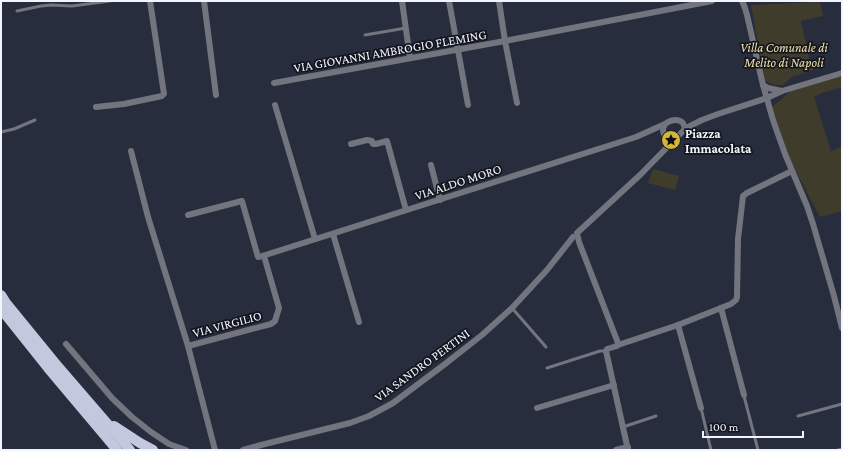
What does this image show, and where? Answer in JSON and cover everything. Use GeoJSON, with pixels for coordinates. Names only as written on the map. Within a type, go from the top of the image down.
{"type":"FeatureCollection","features":[{"type":"Feature","properties":{"kind":"highway"},"geometry":{"type":"LineString","coordinates":[[1,295],[50,357],[130,450]]}},
{"type":"Feature","properties":{"kind":"highway"},"geometry":{"type":"LineString","coordinates":[[1,309],[117,450]]}},
{"type":"Feature","properties":{"kind":"highway"},"geometry":{"type":"LineString","coordinates":[[101,418],[153,450]]}},
{"type":"Feature","properties":{"kind":"street"},"geometry":{"type":"LineString","coordinates":[[96,107],[124,104],[162,96],[164,94],[150,1]]}},
{"type":"Feature","properties":{"kind":"street"},"geometry":{"type":"LineString","coordinates":[[204,1],[216,95]]}},
{"type":"Feature","properties":{"kind":"street"},"geometry":{"type":"LineString","coordinates":[[402,1],[410,58]]}},
{"type":"Feature","properties":{"kind":"street"},"geometry":{"type":"LineString","coordinates":[[449,1],[468,105]]}},
{"type":"Feature","properties":{"kind":"street"},"geometry":{"type":"LineString","coordinates":[[499,1],[517,103]]}},
{"type":"Feature","properties":{"kind":"street","name":"VIA GIOVANNI AMBROGIO FLEMING"},"geometry":{"type":"LineString","coordinates":[[276,82],[458,50],[712,1]]}},
{"type":"Feature","properties":{"kind":"street"},"geometry":{"type":"LineString","coordinates":[[742,1],[747,15],[763,85],[779,139],[807,206],[842,328]]}},
{"type":"Feature","properties":{"kind":"street"},"geometry":{"type":"LineString","coordinates":[[681,122],[685,129],[702,120],[767,98],[782,91],[842,73]]}},
{"type":"Feature","properties":{"kind":"street"},"geometry":{"type":"LineString","coordinates":[[763,85],[768,88],[782,91]]}},
{"type":"Feature","properties":{"kind":"street"},"geometry":{"type":"LineString","coordinates":[[275,105],[315,239]]}},
{"type":"Feature","properties":{"kind":"street"},"geometry":{"type":"LineString","coordinates":[[670,141],[665,137],[662,127],[672,121],[681,122],[702,120]]}},
{"type":"Feature","properties":{"kind":"street","name":"VIA ALDO MORO"},"geometry":{"type":"LineString","coordinates":[[264,256],[636,137],[662,127]]}},
{"type":"Feature","properties":{"kind":"street","name":"VIA SANDRO PERTINI"},"geometry":{"type":"LineString","coordinates":[[244,450],[350,423],[369,416],[393,403],[482,335],[512,308],[670,141],[685,129]]}},
{"type":"Feature","properties":{"kind":"street"},"geometry":{"type":"LineString","coordinates":[[351,144],[367,140],[372,141],[373,144],[387,142],[406,210]]}},
{"type":"Feature","properties":{"kind":"street"},"geometry":{"type":"LineString","coordinates":[[131,151],[148,217],[188,346],[215,450]]}},
{"type":"Feature","properties":{"kind":"street"},"geometry":{"type":"LineString","coordinates":[[431,165],[440,200]]}},
{"type":"Feature","properties":{"kind":"street"},"geometry":{"type":"LineString","coordinates":[[616,450],[628,449],[606,350],[678,325],[731,304],[736,300],[738,239],[743,196],[747,192],[792,171]]}},
{"type":"Feature","properties":{"kind":"street"},"geometry":{"type":"LineString","coordinates":[[188,215],[242,201],[258,256],[264,256]]}},
{"type":"Feature","properties":{"kind":"street"},"geometry":{"type":"LineString","coordinates":[[333,234],[359,322]]}},
{"type":"Feature","properties":{"kind":"street"},"geometry":{"type":"LineString","coordinates":[[577,238],[618,345]]}},
{"type":"Feature","properties":{"kind":"street","name":"VIA VIRGILIO"},"geometry":{"type":"LineString","coordinates":[[188,346],[271,324],[275,321],[279,308],[264,256]]}},
{"type":"Feature","properties":{"kind":"street"},"geometry":{"type":"LineString","coordinates":[[721,308],[744,396]]}},
{"type":"Feature","properties":{"kind":"street"},"geometry":{"type":"LineString","coordinates":[[678,325],[701,408]]}},
{"type":"Feature","properties":{"kind":"street"},"geometry":{"type":"LineString","coordinates":[[66,344],[122,408],[151,432],[169,444],[182,449]]}},
{"type":"Feature","properties":{"kind":"street"},"geometry":{"type":"LineString","coordinates":[[537,408],[614,385]]}},
{"type":"Feature","properties":{"kind":"lane"},"geometry":{"type":"LineString","coordinates":[[17,10],[46,6],[72,6],[110,1]]}},
{"type":"Feature","properties":{"kind":"lane"},"geometry":{"type":"LineString","coordinates":[[365,35],[406,28]]}},
{"type":"Feature","properties":{"kind":"lane"},"geometry":{"type":"LineString","coordinates":[[1,132],[14,129],[35,120]]}},
{"type":"Feature","properties":{"kind":"lane"},"geometry":{"type":"LineString","coordinates":[[512,308],[546,346]]}},
{"type":"Feature","properties":{"kind":"lane"},"geometry":{"type":"LineString","coordinates":[[547,368],[606,350]]}},
{"type":"Feature","properties":{"kind":"lane"},"geometry":{"type":"LineString","coordinates":[[744,396],[758,450]]}},
{"type":"Feature","properties":{"kind":"lane"},"geometry":{"type":"LineString","coordinates":[[798,416],[842,404]]}},
{"type":"Feature","properties":{"kind":"lane"},"geometry":{"type":"LineString","coordinates":[[701,408],[711,450]]}},
{"type":"Feature","properties":{"kind":"lane"},"geometry":{"type":"LineString","coordinates":[[623,427],[656,416]]}},
{"type":"Feature","properties":{"kind":"lane"},"geometry":{"type":"LineString","coordinates":[[838,450],[842,449]]}},
{"type":"Feature","properties":{"kind":"green space","name":"Villa Comunale di Melito di Napoli"},"geometry":{"type":"Polygon","coordinates":[[[820,2],[823,16],[801,21],[810,63],[815,69],[792,77],[783,85],[775,85],[765,81],[751,5],[820,2]]]}},
{"type":"Feature","properties":{"kind":"green space"},"geometry":{"type":"Polygon","coordinates":[[[842,75],[842,87],[814,97],[831,151],[842,146],[842,211],[820,217],[790,160],[772,107],[792,90],[842,75]]]}},
{"type":"Feature","properties":{"kind":"green space"},"geometry":{"type":"Polygon","coordinates":[[[653,169],[679,176],[675,190],[648,183],[653,169]]]}},
{"type":"Feature","properties":{"kind":"place","name":"Piazza Immacolata"},"geometry":{"type":"Point","coordinates":[671,140]}}]}
